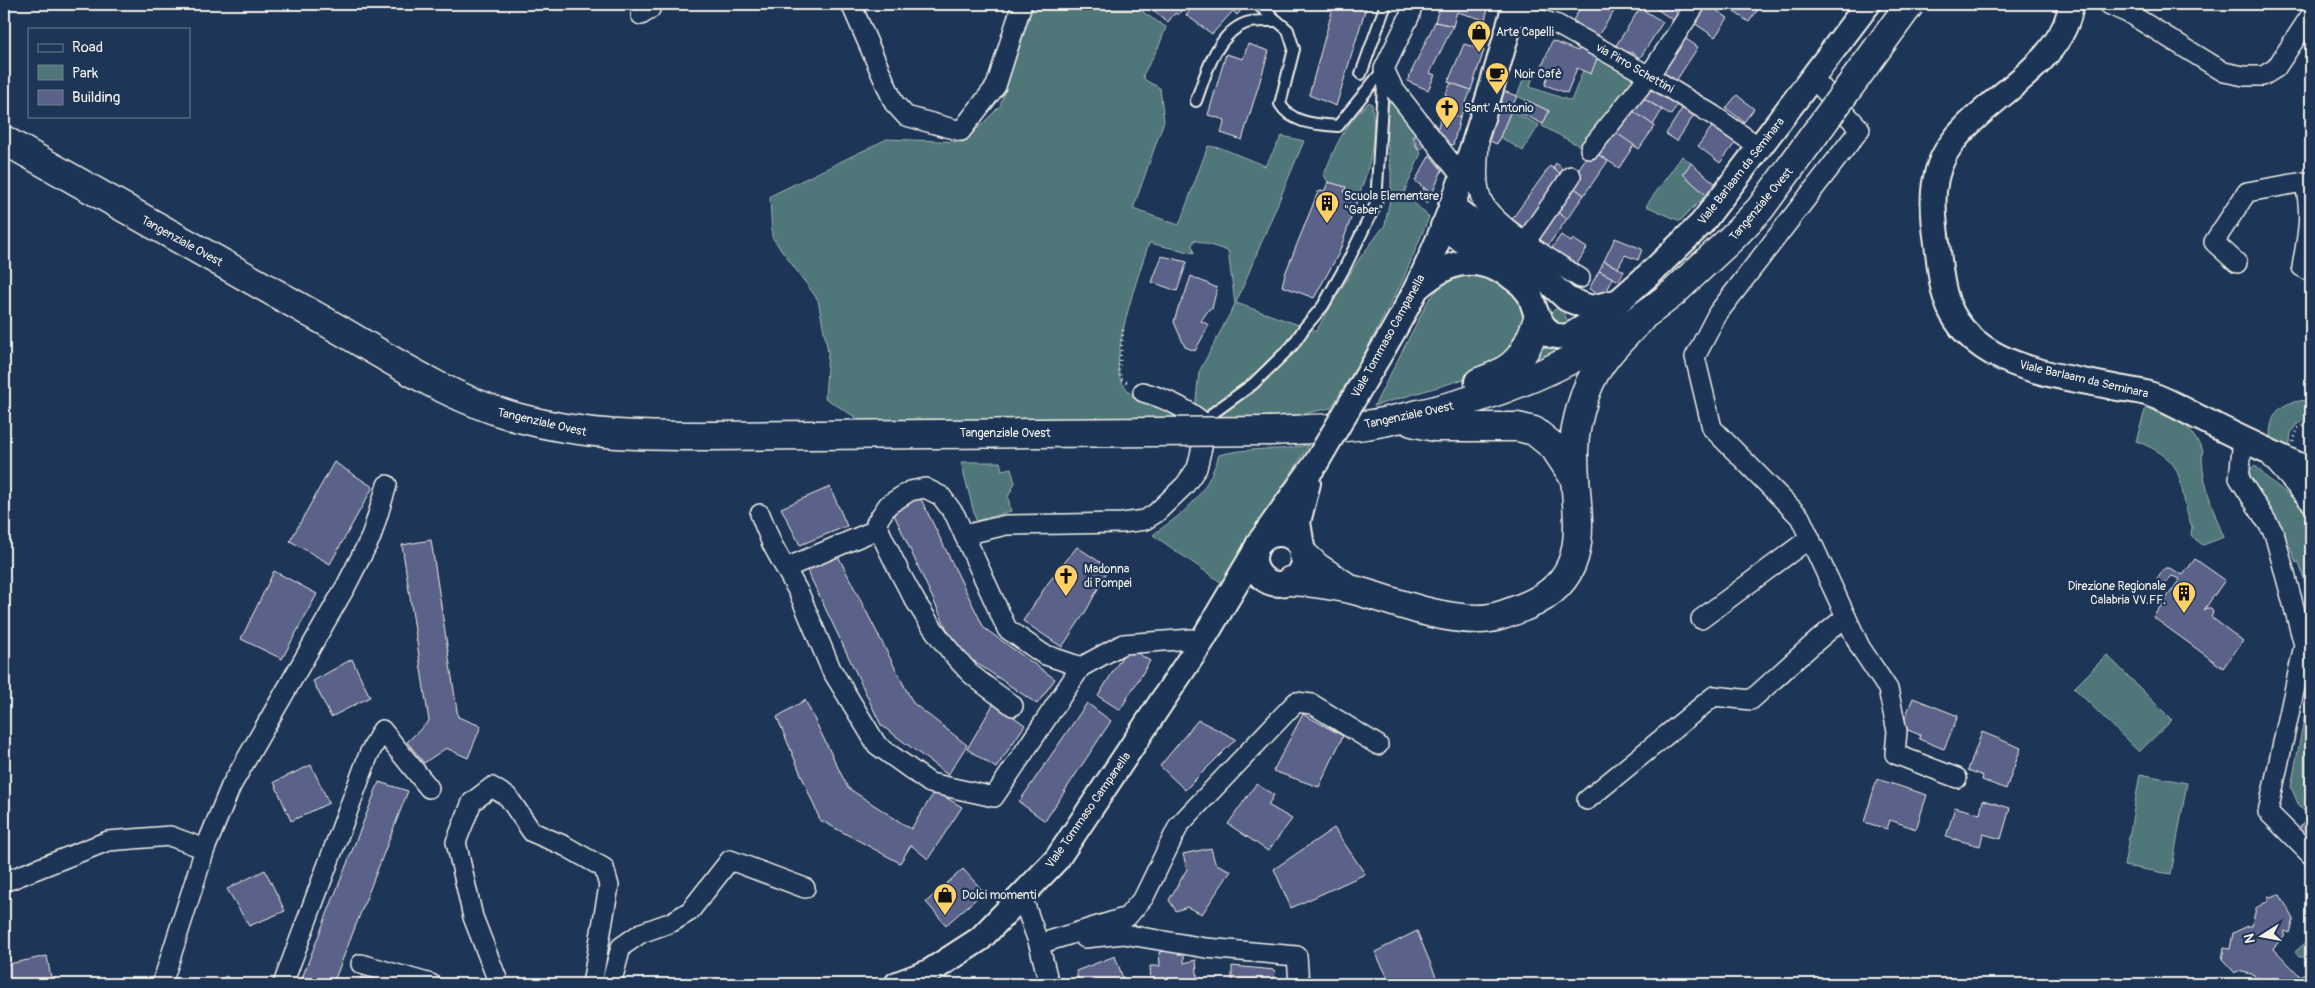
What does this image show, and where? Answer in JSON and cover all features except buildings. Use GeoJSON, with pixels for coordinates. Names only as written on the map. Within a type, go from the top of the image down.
{"type":"FeatureCollection","features":[{"type":"Feature","properties":{"kind":"highway","name":"Tangenziale Ovest"},"geometry":{"type":"LineString","coordinates":[[4,140],[328,323],[424,381],[466,400],[504,414],[551,426],[600,434],[709,436],[1270,431],[1365,425],[1398,420],[1468,402],[1529,381],[1590,351],[1640,320],[1672,294],[1732,238],[1765,202],[1910,4]]}},
{"type":"Feature","properties":{"kind":"highway"},"geometry":{"type":"LineString","coordinates":[[1398,420],[1447,392],[1500,374],[1512,367],[1521,359],[1531,340],[1538,320]]}},
{"type":"Feature","properties":{"kind":"highway"},"geometry":{"type":"LineString","coordinates":[[1282,582],[1352,590],[1429,612],[1479,619],[1498,617],[1537,601],[1557,586],[1571,563],[1577,547],[1579,516],[1574,449],[1586,392],[1607,354],[1640,320]]}},
{"type":"Feature","properties":{"kind":"highway"},"geometry":{"type":"LineString","coordinates":[[1398,420],[1435,427],[1498,426],[1518,427],[1534,431],[1554,447],[1576,481]]}},
{"type":"Feature","properties":{"kind":"highway"},"geometry":{"type":"LineString","coordinates":[[1303,551],[1318,568],[1352,590]]}},
{"type":"Feature","properties":{"kind":"street"},"geometry":{"type":"LineString","coordinates":[[851,4],[894,103],[906,116],[961,131],[996,86],[1022,4]]}},
{"type":"Feature","properties":{"kind":"street"},"geometry":{"type":"LineString","coordinates":[[1412,4],[1410,15],[1384,69],[1393,88],[1462,177],[1466,196],[1480,228]]}},
{"type":"Feature","properties":{"kind":"street"},"geometry":{"type":"LineString","coordinates":[[1590,149],[1650,76],[1696,4]]}},
{"type":"Feature","properties":{"kind":"street","name":"Viale Barlaam da Seminara"},"geometry":{"type":"LineString","coordinates":[[1538,320],[1551,335],[1565,337],[1602,316],[1654,270],[1702,223],[1868,4]]}},
{"type":"Feature","properties":{"kind":"street","name":"Viale Barlaam da Seminara"},"geometry":{"type":"LineString","coordinates":[[2071,4],[2066,27],[2043,58],[1961,132],[1942,159],[1934,187],[1933,213],[1941,277],[1949,306],[1962,326],[1983,347],[1997,356],[2047,373],[2152,394],[2265,451],[2311,471]]}},
{"type":"Feature","properties":{"kind":"street"},"geometry":{"type":"LineString","coordinates":[[2108,4],[2130,14],[2224,72],[2244,76],[2263,76],[2276,68],[2311,15]]}},
{"type":"Feature","properties":{"kind":"street","name":"via Pirro Schettini"},"geometry":{"type":"LineString","coordinates":[[1514,8],[1558,25],[1650,76],[1749,140]]}},
{"type":"Feature","properties":{"kind":"street","name":"Viale Tommaso Campanella"},"geometry":{"type":"LineString","coordinates":[[897,984],[929,972],[980,939],[1057,859],[1202,641],[1257,548],[1316,463],[1417,288],[1462,177],[1514,8]]}},
{"type":"Feature","properties":{"kind":"street"},"geometry":{"type":"LineString","coordinates":[[1812,77],[1860,129],[1718,313],[1695,358],[1712,428],[1800,517],[1860,647],[1888,689],[1897,731],[1895,754],[1957,778]]}},
{"type":"Feature","properties":{"kind":"street"},"geometry":{"type":"LineString","coordinates":[[1482,112],[1477,167],[1481,199],[1490,214],[1580,278]]}},
{"type":"Feature","properties":{"kind":"street"},"geometry":{"type":"LineString","coordinates":[[1526,241],[1571,176]]}},
{"type":"Feature","properties":{"kind":"street"},"geometry":{"type":"LineString","coordinates":[[2237,264],[2214,242],[2247,192],[2304,182],[2309,199],[2310,222],[2302,267],[2311,272]]}},
{"type":"Feature","properties":{"kind":"street"},"geometry":{"type":"LineString","coordinates":[[1447,216],[1480,228],[1522,258],[1567,298],[1591,308],[1618,302]]}},
{"type":"Feature","properties":{"kind":"street"},"geometry":{"type":"LineString","coordinates":[[1447,216],[1530,295],[1538,320]]}},
{"type":"Feature","properties":{"kind":"street"},"geometry":{"type":"LineString","coordinates":[[1417,288],[1433,274],[1449,266],[1466,262],[1480,262],[1510,274]]}},
{"type":"Feature","properties":{"kind":"street"},"geometry":{"type":"LineString","coordinates":[[1538,320],[1549,302],[1554,299],[1567,298]]}},
{"type":"Feature","properties":{"kind":"street"},"geometry":{"type":"LineString","coordinates":[[964,535],[1006,525],[1122,523],[1144,520],[1156,513],[1185,485],[1197,468],[1207,426],[1196,415],[1164,398],[1143,392]]}},
{"type":"Feature","properties":{"kind":"street"},"geometry":{"type":"LineString","coordinates":[[2243,439],[2239,478],[2274,533],[2304,645],[2268,812],[2311,855]]}},
{"type":"Feature","properties":{"kind":"street"},"geometry":{"type":"LineString","coordinates":[[2265,451],[2311,503]]}},
{"type":"Feature","properties":{"kind":"street","name":"Viale Tommaso Campanella"},"geometry":{"type":"LineString","coordinates":[[1303,551],[1298,522],[1305,492],[1316,463]]}},
{"type":"Feature","properties":{"kind":"street"},"geometry":{"type":"LineString","coordinates":[[162,984],[205,849],[231,786],[269,722],[371,537],[387,485]]}},
{"type":"Feature","properties":{"kind":"street"},"geometry":{"type":"LineString","coordinates":[[1013,706],[971,673],[924,618],[895,566],[876,523],[888,505],[910,491],[925,488],[941,496],[955,515],[1008,629],[1043,654],[1081,667]]}},
{"type":"Feature","properties":{"kind":"street"},"geometry":{"type":"LineString","coordinates":[[760,514],[772,544],[786,568],[831,669],[877,745],[930,783],[994,797],[1081,667],[1123,644],[1192,639],[1202,641]]}},
{"type":"Feature","properties":{"kind":"street"},"geometry":{"type":"LineString","coordinates":[[786,568],[878,529]]}},
{"type":"Feature","properties":{"kind":"street"},"geometry":{"type":"LineString","coordinates":[[1281,533],[1289,535],[1303,551],[1301,571],[1282,582],[1267,581],[1257,569],[1257,548],[1265,538],[1281,533]]}},
{"type":"Feature","properties":{"kind":"street"},"geometry":{"type":"LineString","coordinates":[[1700,619],[1810,538]]}},
{"type":"Feature","properties":{"kind":"street","name":"Viale Tommaso Campanella"},"geometry":{"type":"LineString","coordinates":[[1217,614],[1247,592],[1282,582]]}},
{"type":"Feature","properties":{"kind":"street"},"geometry":{"type":"LineString","coordinates":[[1587,800],[1714,696],[1751,700],[1802,655],[1816,640],[1846,617]]}},
{"type":"Feature","properties":{"kind":"street"},"geometry":{"type":"LineString","coordinates":[[1044,942],[1127,917],[1144,898],[1179,825],[1296,702],[1312,704],[1378,745]]}},
{"type":"Feature","properties":{"kind":"street"},"geometry":{"type":"LineString","coordinates":[[283,984],[369,754],[382,730],[429,788]]}},
{"type":"Feature","properties":{"kind":"street"},"geometry":{"type":"LineString","coordinates":[[499,984],[474,917],[456,842],[472,802],[492,787],[508,797],[532,832],[565,846],[604,868],[609,886],[592,984]]}},
{"type":"Feature","properties":{"kind":"street"},"geometry":{"type":"LineString","coordinates":[[4,882],[108,841],[170,836],[205,849]]}},
{"type":"Feature","properties":{"kind":"street"},"geometry":{"type":"LineString","coordinates":[[611,984],[622,947],[641,933],[672,922],[690,911],[730,860],[805,888]]}},
{"type":"Feature","properties":{"kind":"street"},"geometry":{"type":"LineString","coordinates":[[1022,897],[1044,942],[1049,984]]}},
{"type":"Feature","properties":{"kind":"street"},"geometry":{"type":"LineString","coordinates":[[1044,942],[1123,934],[1206,948],[1297,956],[1299,984]]}},
{"type":"Feature","properties":{"kind":"street"},"geometry":{"type":"LineString","coordinates":[[361,964],[431,984]]}},
{"type":"Feature","properties":{"kind":"lane"},"geometry":{"type":"LineString","coordinates":[[1257,4],[1288,30],[1294,49],[1280,104],[1286,114],[1310,124],[1338,126],[1384,69]]}},
{"type":"Feature","properties":{"kind":"lane"},"geometry":{"type":"LineString","coordinates":[[1361,74],[1386,4]]}},
{"type":"Feature","properties":{"kind":"lane"},"geometry":{"type":"LineString","coordinates":[[1196,100],[1207,69],[1222,40],[1246,23],[1277,20]]}},
{"type":"Feature","properties":{"kind":"lane"},"geometry":{"type":"LineString","coordinates":[[1207,426],[1213,413],[1253,384],[1292,346],[1304,327],[1323,306],[1345,267],[1376,204],[1384,69]]}},
{"type":"Feature","properties":{"kind":"path"},"geometry":{"type":"LineString","coordinates":[[1123,330],[1119,370],[1121,379],[1143,392]]}},
{"type":"Feature","properties":{"kind":"path"},"geometry":{"type":"LineString","coordinates":[[2293,444],[2294,435],[2298,428],[2311,423]]}},
{"type":"Feature","properties":{"kind":"green space"},"geometry":{"type":"Polygon","coordinates":[[[1034,4],[1141,4],[1144,13],[1166,27],[1159,46],[1143,75],[1145,80],[1160,88],[1164,121],[1133,209],[1179,225],[1208,146],[1221,148],[1265,166],[1282,136],[1304,141],[1236,303],[1316,331],[1359,259],[1385,225],[1391,194],[1391,172],[1385,126],[1388,100],[1391,99],[1419,131],[1410,138],[1421,153],[1404,193],[1429,217],[1402,282],[1362,358],[1331,408],[1297,415],[1207,420],[1195,409],[1199,372],[1235,304],[1228,251],[1194,240],[1192,245],[1194,253],[1149,243],[1128,311],[1119,350],[1118,366],[1121,381],[1136,400],[1164,406],[1176,413],[1186,423],[871,427],[825,398],[828,352],[818,300],[772,237],[770,196],[887,139],[964,142],[1000,106],[1034,4]]]}},
{"type":"Feature","properties":{"kind":"green space"},"geometry":{"type":"Polygon","coordinates":[[[1599,53],[1641,77],[1587,150],[1542,126],[1549,111],[1517,96],[1526,73],[1533,76],[1530,87],[1571,101],[1583,71],[1599,53]]]}},
{"type":"Feature","properties":{"kind":"green space"},"geometry":{"type":"Polygon","coordinates":[[[1369,102],[1372,104],[1373,116],[1372,150],[1359,195],[1344,192],[1345,187],[1328,182],[1324,175],[1347,127],[1369,102]]]}},
{"type":"Feature","properties":{"kind":"green space"},"geometry":{"type":"Polygon","coordinates":[[[1511,111],[1539,125],[1523,151],[1500,137],[1511,111]]]}},
{"type":"Feature","properties":{"kind":"green space"},"geometry":{"type":"Polygon","coordinates":[[[1682,156],[1691,163],[1683,174],[1706,195],[1680,221],[1646,206],[1682,156]]]}},
{"type":"Feature","properties":{"kind":"green space"},"geometry":{"type":"Polygon","coordinates":[[[1478,268],[1516,289],[1526,319],[1524,334],[1498,369],[1374,406],[1428,301],[1445,281],[1478,268]]]}},
{"type":"Feature","properties":{"kind":"green space"},"geometry":{"type":"Polygon","coordinates":[[[1561,306],[1569,324],[1559,328],[1549,317],[1551,312],[1561,306]]]}},
{"type":"Feature","properties":{"kind":"green space"},"geometry":{"type":"Polygon","coordinates":[[[1540,339],[1572,342],[1559,351],[1527,366],[1540,339]]]}},
{"type":"Feature","properties":{"kind":"green space"},"geometry":{"type":"Polygon","coordinates":[[[2311,400],[2311,407],[2305,420],[2296,425],[2291,433],[2289,450],[2270,442],[2272,423],[2279,410],[2292,403],[2311,400]]]}},
{"type":"Feature","properties":{"kind":"green space"},"geometry":{"type":"Polygon","coordinates":[[[2146,407],[2187,426],[2203,450],[2202,459],[2205,481],[2224,537],[2203,545],[2191,536],[2192,527],[2174,465],[2154,449],[2136,441],[2146,407]]]}},
{"type":"Feature","properties":{"kind":"green space"},"geometry":{"type":"Polygon","coordinates":[[[1309,445],[1222,583],[1153,535],[1175,519],[1198,496],[1208,480],[1219,455],[1241,451],[1282,449],[1309,445]]]}},
{"type":"Feature","properties":{"kind":"green space"},"geometry":{"type":"Polygon","coordinates":[[[961,462],[1000,462],[1002,470],[1011,468],[1015,483],[1008,497],[1011,511],[976,521],[961,462]]]}},
{"type":"Feature","properties":{"kind":"green space"},"geometry":{"type":"Polygon","coordinates":[[[2255,465],[2266,477],[2311,513],[2311,604],[2299,562],[2296,563],[2290,546],[2288,548],[2248,472],[2255,465]]]}},
{"type":"Feature","properties":{"kind":"green space"},"geometry":{"type":"Polygon","coordinates":[[[2107,655],[2172,720],[2139,752],[2074,688],[2107,655]]]}},
{"type":"Feature","properties":{"kind":"green space"},"geometry":{"type":"Polygon","coordinates":[[[2311,682],[2311,791],[2309,792],[2310,801],[2304,811],[2299,806],[2291,787],[2311,682]]]}},
{"type":"Feature","properties":{"kind":"green space"},"geometry":{"type":"Polygon","coordinates":[[[2140,774],[2187,783],[2171,874],[2124,866],[2140,774]]]}},
{"type":"Feature","properties":{"kind":"green space"},"geometry":{"type":"Polygon","coordinates":[[[2305,943],[2311,943],[2311,956],[2309,953],[2305,957],[2299,957],[2295,952],[2305,943]]]}},
{"type":"Feature","properties":{"kind":"place","name":"Arte Capelli"},"geometry":{"type":"Point","coordinates":[1479,53]}},
{"type":"Feature","properties":{"kind":"place","name":"Noir Cafè"},"geometry":{"type":"Point","coordinates":[1497,95]}},
{"type":"Feature","properties":{"kind":"place","name":"Sant' Antonio"},"geometry":{"type":"Point","coordinates":[1447,129]}},
{"type":"Feature","properties":{"kind":"place","name":"Scuola Elementare \"Gaber\""},"geometry":{"type":"Point","coordinates":[1327,224]}},
{"type":"Feature","properties":{"kind":"place","name":"Madonna di Pompei"},"geometry":{"type":"Point","coordinates":[1066,597]}},
{"type":"Feature","properties":{"kind":"place","name":"Direzione Regionale Calabria VV.FF."},"geometry":{"type":"Point","coordinates":[2184,614]}},
{"type":"Feature","properties":{"kind":"place","name":"Dolci momenti"},"geometry":{"type":"Point","coordinates":[945,916]}}]}
